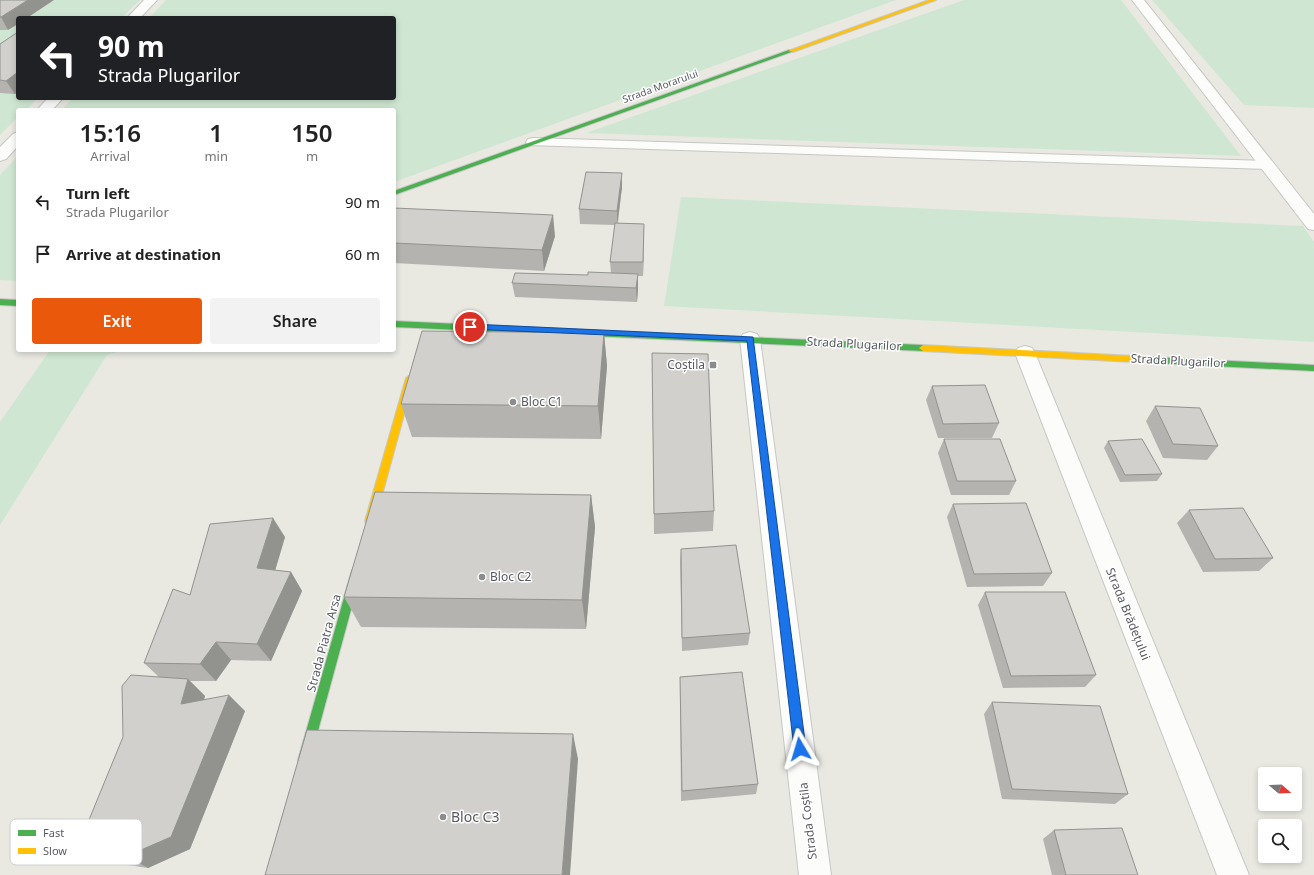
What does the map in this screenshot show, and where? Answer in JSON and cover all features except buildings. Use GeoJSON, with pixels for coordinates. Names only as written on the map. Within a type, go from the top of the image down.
{"type":"FeatureCollection","features":[{"type":"Feature","properties":{"kind":"street"},"geometry":{"type":"LineString","coordinates":[[135,16],[150,0]]}},
{"type":"Feature","properties":{"kind":"street","name":"Strada Morarului"},"geometry":{"type":"LineString","coordinates":[[396,192],[533,142],[934,0]]}},
{"type":"Feature","properties":{"kind":"street"},"geometry":{"type":"LineString","coordinates":[[1138,0],[1314,225]]}},
{"type":"Feature","properties":{"kind":"street"},"geometry":{"type":"LineString","coordinates":[[46,108],[54,100]]}},
{"type":"Feature","properties":{"kind":"street"},"geometry":{"type":"LineString","coordinates":[[0,156],[16,139]]}},
{"type":"Feature","properties":{"kind":"street"},"geometry":{"type":"LineString","coordinates":[[0,302],[16,303]]}},
{"type":"Feature","properties":{"kind":"street","name":"Strada Plugarilor"},"geometry":{"type":"LineString","coordinates":[[396,324],[750,339],[1314,368]]}},
{"type":"Feature","properties":{"kind":"street"},"geometry":{"type":"LineString","coordinates":[[421,336],[424,325]]}},
{"type":"Feature","properties":{"kind":"street","name":"Strada Coștila"},"geometry":{"type":"LineString","coordinates":[[750,339],[815,875]]}},
{"type":"Feature","properties":{"kind":"street","name":"Strada Brădețului"},"geometry":{"type":"LineString","coordinates":[[1024,353],[1233,875]]}},
{"type":"Feature","properties":{"kind":"street"},"geometry":{"type":"LineString","coordinates":[[367,532],[411,372]]}},
{"type":"Feature","properties":{"kind":"street","name":"Strada Piatra Arsa"},"geometry":{"type":"LineString","coordinates":[[302,768],[359,563]]}},
{"type":"Feature","properties":{"kind":"lane"},"geometry":{"type":"LineString","coordinates":[[533,142],[1267,165]]}},
{"type":"Feature","properties":{"kind":"green space"},"geometry":{"type":"Polygon","coordinates":[[[0,0],[140,0],[123,16],[16,16],[16,100],[36,100],[28,108],[16,108],[16,119],[0,135],[0,0]]]}},
{"type":"Feature","properties":{"kind":"green space"},"geometry":{"type":"Polygon","coordinates":[[[166,0],[896,0],[396,181],[396,108],[63,108],[71,100],[396,100],[396,16],[151,16],[166,0]]]}},
{"type":"Feature","properties":{"kind":"green space"},"geometry":{"type":"Polygon","coordinates":[[[964,0],[1121,0],[1241,156],[586,133],[964,0]]]}},
{"type":"Feature","properties":{"kind":"green space"},"geometry":{"type":"Polygon","coordinates":[[[1152,0],[1314,0],[1314,108],[1244,105],[1152,0]]]}},
{"type":"Feature","properties":{"kind":"green space"},"geometry":{"type":"Polygon","coordinates":[[[16,158],[16,281],[0,280],[0,175],[16,158]]]}},
{"type":"Feature","properties":{"kind":"green space"},"geometry":{"type":"Polygon","coordinates":[[[681,197],[1303,226],[1314,242],[1314,342],[664,306],[681,197]]]}},
{"type":"Feature","properties":{"kind":"green space"},"geometry":{"type":"Polygon","coordinates":[[[49,352],[117,352],[107,355],[0,525],[0,422],[49,352]]]}},
{"type":"Feature","properties":{"kind":"traffic: fast"},"geometry":{"type":"LineString","coordinates":[[396,192],[791,51]]}},
{"type":"Feature","properties":{"kind":"traffic: fast"},"geometry":{"type":"LineString","coordinates":[[0,302],[16,303]]}},
{"type":"Feature","properties":{"kind":"traffic: fast"},"geometry":{"type":"LineString","coordinates":[[396,324],[923,348]]}},
{"type":"Feature","properties":{"kind":"traffic: fast"},"geometry":{"type":"LineString","coordinates":[[1152,360],[1314,368]]}},
{"type":"Feature","properties":{"kind":"traffic: fast"},"geometry":{"type":"LineString","coordinates":[[304,760],[356,573]]}},
{"type":"Feature","properties":{"kind":"traffic: slow"},"geometry":{"type":"LineString","coordinates":[[791,51],[934,0]]}},
{"type":"Feature","properties":{"kind":"traffic: slow"},"geometry":{"type":"LineString","coordinates":[[923,348],[1152,360]]}},
{"type":"Feature","properties":{"kind":"traffic: slow"},"geometry":{"type":"LineString","coordinates":[[370,521],[410,378]]}},
{"type":"Feature","properties":{"kind":"place","name":"Coștila"},"geometry":{"type":"Point","coordinates":[713,365]}},
{"type":"Feature","properties":{"kind":"place","name":"Bloc C1"},"geometry":{"type":"Point","coordinates":[513,402]}},
{"type":"Feature","properties":{"kind":"place","name":"Bloc C2"},"geometry":{"type":"Point","coordinates":[482,577]}},
{"type":"Feature","properties":{"kind":"place","name":"Bloc C3"},"geometry":{"type":"Point","coordinates":[443,817]}},
{"type":"Feature","properties":{"kind":"route"},"geometry":{"type":"LineString","coordinates":[[470,327],[750,339],[800,749]]}}]}
